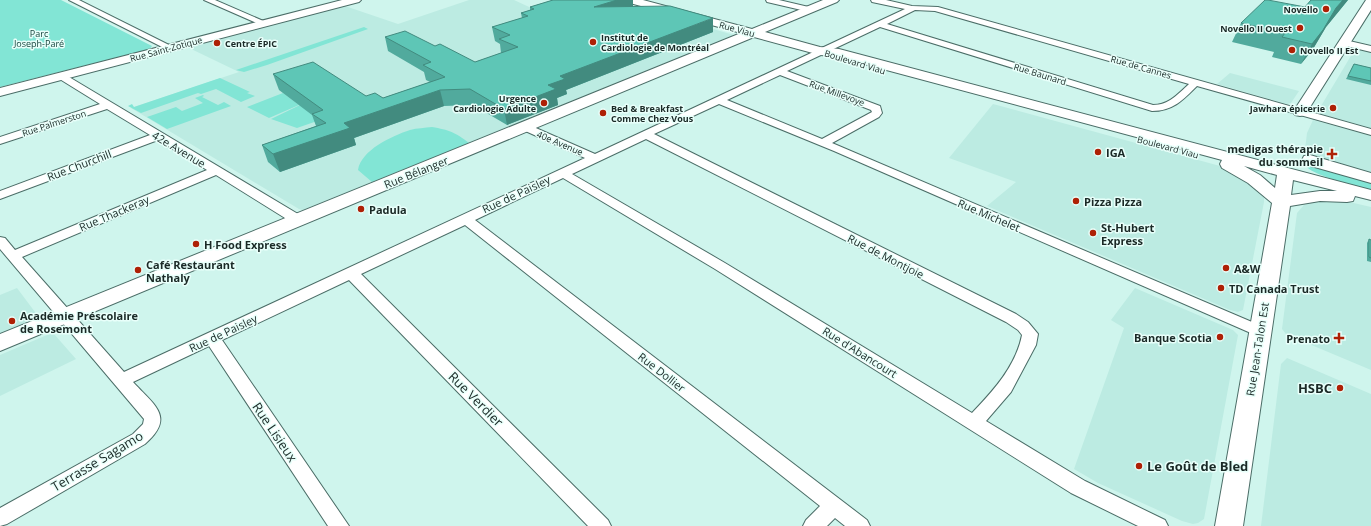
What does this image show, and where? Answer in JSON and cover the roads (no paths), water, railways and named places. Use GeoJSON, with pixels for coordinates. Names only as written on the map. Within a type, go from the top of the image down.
{"type":"FeatureCollection","features":[{"type":"Feature","properties":{"kind":"main road","name":"Rue Saint-Zotique"},"geometry":{"type":"LineString","coordinates":[[0,92],[349,0]]}},
{"type":"Feature","properties":{"kind":"main road","name":"Rue Viau"},"geometry":{"type":"LineString","coordinates":[[630,0],[820,51]]}},
{"type":"Feature","properties":{"kind":"main road","name":"Rue Bélanger"},"geometry":{"type":"LineString","coordinates":[[0,344],[833,0]]}},
{"type":"Feature","properties":{"kind":"main road"},"geometry":{"type":"LineString","coordinates":[[1300,112],[1371,1]]}},
{"type":"Feature","properties":{"kind":"main road","name":"Boulevard Viau"},"geometry":{"type":"LineString","coordinates":[[820,51],[825,55],[1228,164],[1285,175]]}},
{"type":"Feature","properties":{"kind":"main road","name":"Boulevard Viau"},"geometry":{"type":"LineString","coordinates":[[820,51],[834,52],[1366,198]]}},
{"type":"Feature","properties":{"kind":"main road"},"geometry":{"type":"LineString","coordinates":[[1310,160],[1371,178]]}},
{"type":"Feature","properties":{"kind":"main road"},"geometry":{"type":"LineString","coordinates":[[1228,164],[1254,179],[1281,202],[1320,196],[1366,198]]}},
{"type":"Feature","properties":{"kind":"main road","name":"Rue Jean-Talon Est"},"geometry":{"type":"LineString","coordinates":[[1229,526],[1285,175]]}},
{"type":"Feature","properties":{"kind":"street"},"geometry":{"type":"LineString","coordinates":[[73,0],[171,48]]}},
{"type":"Feature","properties":{"kind":"street"},"geometry":{"type":"LineString","coordinates":[[208,0],[264,23]]}},
{"type":"Feature","properties":{"kind":"street"},"geometry":{"type":"LineString","coordinates":[[770,0],[810,10]]}},
{"type":"Feature","properties":{"kind":"street"},"geometry":{"type":"LineString","coordinates":[[875,0],[911,8]]}},
{"type":"Feature","properties":{"kind":"street","name":"Rue de Paisley"},"geometry":{"type":"LineString","coordinates":[[121,381],[911,8]]}},
{"type":"Feature","properties":{"kind":"street","name":"Rue de Cannes"},"geometry":{"type":"LineString","coordinates":[[911,8],[932,8],[1371,132]]}},
{"type":"Feature","properties":{"kind":"street","name":"Rue Baunard"},"geometry":{"type":"LineString","coordinates":[[878,24],[1152,108],[1169,107],[1195,83]]}},
{"type":"Feature","properties":{"kind":"street"},"geometry":{"type":"LineString","coordinates":[[1345,43],[1371,49]]}},
{"type":"Feature","properties":{"kind":"street","name":"Rue Millevoye"},"geometry":{"type":"LineString","coordinates":[[778,71],[876,108],[877,113],[875,115],[823,144]]}},
{"type":"Feature","properties":{"kind":"street","name":"42e Avenue"},"geometry":{"type":"LineString","coordinates":[[61,76],[157,136],[298,220]]}},
{"type":"Feature","properties":{"kind":"street","name":"Rue Michelet"},"geometry":{"type":"LineString","coordinates":[[718,100],[1260,332]]}},
{"type":"Feature","properties":{"kind":"street","name":"Rue Palmerston"},"geometry":{"type":"LineString","coordinates":[[0,141],[108,105]]}},
{"type":"Feature","properties":{"kind":"street","name":"40e Avenue"},"geometry":{"type":"LineString","coordinates":[[525,127],[595,158]]}},
{"type":"Feature","properties":{"kind":"street","name":"Rue de Montjoie"},"geometry":{"type":"LineString","coordinates":[[644,134],[1011,318],[1023,326],[1030,334],[1028,344],[1005,388],[975,422]]}},
{"type":"Feature","properties":{"kind":"street","name":"Rue Churchill"},"geometry":{"type":"LineString","coordinates":[[0,195],[157,136]]}},
{"type":"Feature","properties":{"kind":"street","name":"Rue Thackeray"},"geometry":{"type":"LineString","coordinates":[[13,256],[215,171]]}},
{"type":"Feature","properties":{"kind":"street","name":"Rue d'Abancourt"},"geometry":{"type":"LineString","coordinates":[[563,173],[720,266],[1090,494],[1158,526]]}},
{"type":"Feature","properties":{"kind":"street","name":"Rue Dollier"},"geometry":{"type":"LineString","coordinates":[[464,218],[860,526]]}},
{"type":"Feature","properties":{"kind":"street","name":"Terrasse Sagamo"},"geometry":{"type":"LineString","coordinates":[[0,241],[41,286],[65,316],[152,415],[153,421],[151,427],[146,433],[0,518]]}},
{"type":"Feature","properties":{"kind":"street","name":"Rue Verdier"},"geometry":{"type":"LineString","coordinates":[[351,273],[601,526]]}},
{"type":"Feature","properties":{"kind":"street","name":"Rue Lisieux"},"geometry":{"type":"LineString","coordinates":[[212,338],[339,526]]}},
{"type":"Feature","properties":{"kind":"street"},"geometry":{"type":"LineString","coordinates":[[814,526],[834,506]]}},
{"type":"Feature","properties":{"kind":"place","name":"Novello"},"geometry":{"type":"Point","coordinates":[1326,9]}},
{"type":"Feature","properties":{"kind":"place","name":"Novello II Ouest"},"geometry":{"type":"Point","coordinates":[1300,28]}},
{"type":"Feature","properties":{"kind":"place","name":"Institut de Cardiologie de Montréal"},"geometry":{"type":"Point","coordinates":[593,42]}},
{"type":"Feature","properties":{"kind":"place","name":"Centre ÉPIC"},"geometry":{"type":"Point","coordinates":[217,43]}},
{"type":"Feature","properties":{"kind":"place","name":"Novello II Est"},"geometry":{"type":"Point","coordinates":[1292,50]}},
{"type":"Feature","properties":{"kind":"place","name":"Urgence Cardiologie Adulte"},"geometry":{"type":"Point","coordinates":[544,103]}},
{"type":"Feature","properties":{"kind":"place","name":"Jawhara épicerie"},"geometry":{"type":"Point","coordinates":[1333,108]}},
{"type":"Feature","properties":{"kind":"place","name":"Bed & Breakfast Comme Chez Vous"},"geometry":{"type":"Point","coordinates":[603,113]}},
{"type":"Feature","properties":{"kind":"place","name":"IGA"},"geometry":{"type":"Point","coordinates":[1098,152]}},
{"type":"Feature","properties":{"kind":"place","name":"medigas thérapie du sommeil"},"geometry":{"type":"Point","coordinates":[1332,154]}},
{"type":"Feature","properties":{"kind":"place","name":"Pizza Pizza"},"geometry":{"type":"Point","coordinates":[1076,201]}},
{"type":"Feature","properties":{"kind":"place","name":"Padula"},"geometry":{"type":"Point","coordinates":[361,209]}},
{"type":"Feature","properties":{"kind":"place","name":"St-Hubert Express"},"geometry":{"type":"Point","coordinates":[1093,233]}},
{"type":"Feature","properties":{"kind":"place","name":"H Food Express"},"geometry":{"type":"Point","coordinates":[196,244]}},
{"type":"Feature","properties":{"kind":"place","name":"A&W"},"geometry":{"type":"Point","coordinates":[1226,268]}},
{"type":"Feature","properties":{"kind":"place","name":"Café Restaurant Nathaly"},"geometry":{"type":"Point","coordinates":[138,270]}},
{"type":"Feature","properties":{"kind":"place","name":"TD Canada Trust"},"geometry":{"type":"Point","coordinates":[1221,288]}},
{"type":"Feature","properties":{"kind":"place","name":"Académie Préscolaire de Rosemont"},"geometry":{"type":"Point","coordinates":[12,321]}},
{"type":"Feature","properties":{"kind":"place","name":"Banque Scotia"},"geometry":{"type":"Point","coordinates":[1220,337]}},
{"type":"Feature","properties":{"kind":"place","name":"Prenato"},"geometry":{"type":"Point","coordinates":[1339,338]}},
{"type":"Feature","properties":{"kind":"place","name":"HSBC"},"geometry":{"type":"Point","coordinates":[1340,388]}},
{"type":"Feature","properties":{"kind":"place","name":"Le Goût de Bled"},"geometry":{"type":"Point","coordinates":[1139,466]}},
{"type":"Feature","properties":{"kind":"park label","name":"Parc Joseph-Paré"},"geometry":{"type":"Point","coordinates":[39,38]}}]}
